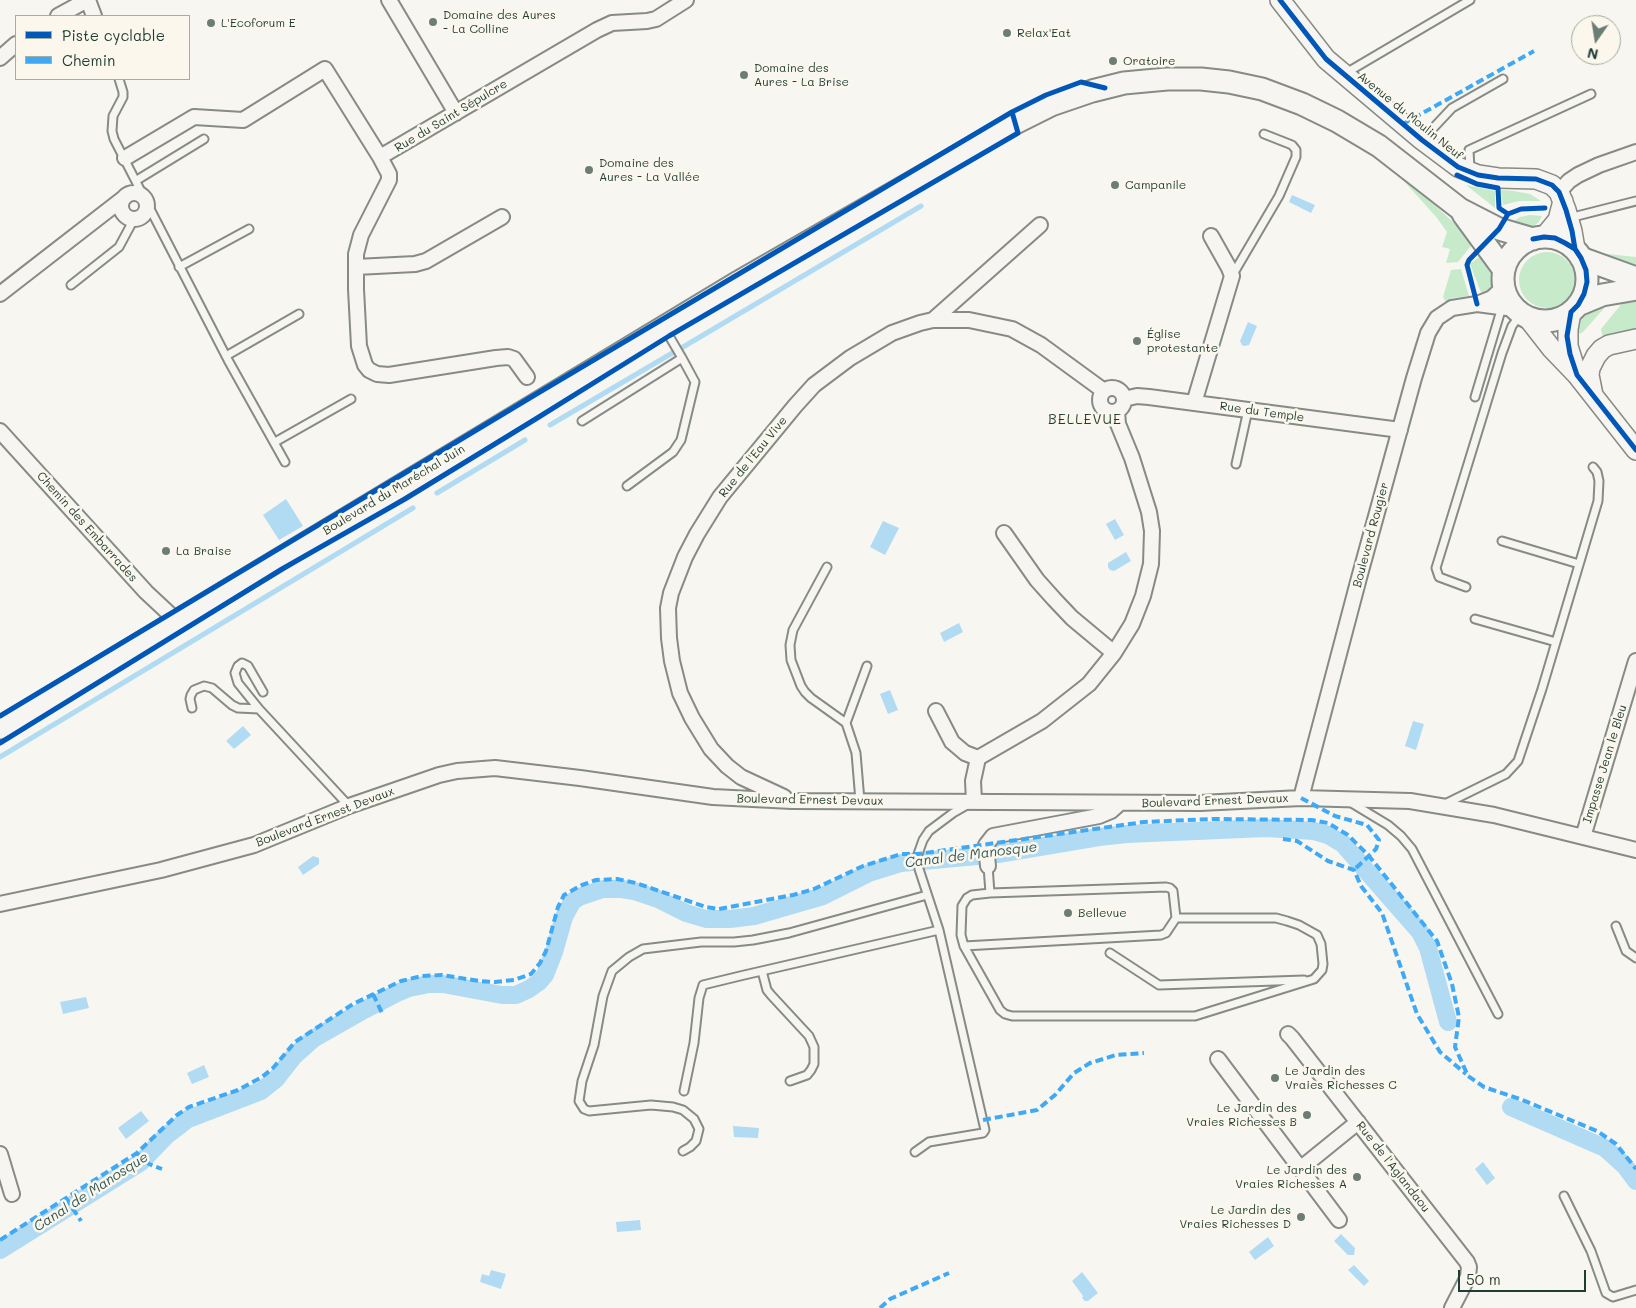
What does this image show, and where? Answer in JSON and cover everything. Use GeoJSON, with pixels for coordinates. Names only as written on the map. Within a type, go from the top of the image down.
{"type":"FeatureCollection","features":[{"type":"Feature","properties":{"kind":"main road","name":"Boulevard du Maréchal Juin"},"geometry":{"type":"LineString","coordinates":[[0,728],[746,278],[1015,123],[1051,105],[1124,83],[1167,79],[1230,82],[1262,89],[1294,101],[1337,121],[1378,146],[1460,210],[1499,229],[1538,238]]}},
{"type":"Feature","properties":{"kind":"main road","name":"Boulevard du Maréchal Juin"},"geometry":{"type":"LineString","coordinates":[[1460,210],[1512,301]]}},
{"type":"Feature","properties":{"kind":"main road"},"geometry":{"type":"LineString","coordinates":[[1636,278],[1578,254],[1560,240],[1538,238],[1523,244],[1514,251],[1508,260],[1512,301],[1538,321],[1550,321],[1561,318],[1602,295],[1636,289]]}},
{"type":"Feature","properties":{"kind":"main road"},"geometry":{"type":"LineString","coordinates":[[1575,309],[1584,294],[1587,282],[1586,270],[1578,254]]}},
{"type":"Feature","properties":{"kind":"street"},"geometry":{"type":"LineString","coordinates":[[60,15],[87,0],[94,15]]}},
{"type":"Feature","properties":{"kind":"street"},"geometry":{"type":"LineString","coordinates":[[389,0],[456,113]]}},
{"type":"Feature","properties":{"kind":"street","name":"Rue du Saint Sépulcre"},"geometry":{"type":"LineString","coordinates":[[527,377],[514,359],[502,357],[389,375],[377,374],[369,370],[361,359],[356,254],[360,235],[389,180],[389,174],[380,158],[597,30],[612,23],[656,19],[686,0]]}},
{"type":"Feature","properties":{"kind":"street","name":"Avenue du Moulin Neuf"},"geometry":{"type":"LineString","coordinates":[[1280,0],[1326,59],[1343,75],[1458,167],[1470,172],[1498,178],[1536,179],[1548,182],[1563,204]]}},
{"type":"Feature","properties":{"kind":"street"},"geometry":{"type":"LineString","coordinates":[[0,58],[15,45]]}},
{"type":"Feature","properties":{"kind":"street"},"geometry":{"type":"LineString","coordinates":[[125,158],[194,117],[243,120],[325,69],[380,158]]}},
{"type":"Feature","properties":{"kind":"street"},"geometry":{"type":"LineString","coordinates":[[1538,238],[1558,220],[1569,181],[1599,165],[1636,152]]}},
{"type":"Feature","properties":{"kind":"street"},"geometry":{"type":"LineString","coordinates":[[0,294],[128,194],[136,193],[144,197],[147,205],[145,213],[134,219],[126,216],[123,213],[122,205],[125,197]]}},
{"type":"Feature","properties":{"kind":"street"},"geometry":{"type":"LineString","coordinates":[[1563,204],[1578,254]]}},
{"type":"Feature","properties":{"kind":"street"},"geometry":{"type":"LineString","coordinates":[[356,268],[415,264],[426,261],[502,217]]}},
{"type":"Feature","properties":{"kind":"street"},"geometry":{"type":"LineString","coordinates":[[933,320],[1040,225]]}},
{"type":"Feature","properties":{"kind":"street"},"geometry":{"type":"LineString","coordinates":[[1194,403],[1232,276],[1211,236]]}},
{"type":"Feature","properties":{"kind":"street","name":"Boulevard Rougier"},"geometry":{"type":"LineString","coordinates":[[1477,304],[1492,298],[1512,301]]}},
{"type":"Feature","properties":{"kind":"street"},"geometry":{"type":"LineString","coordinates":[[1512,301],[1552,349],[1577,375],[1636,450]]}},
{"type":"Feature","properties":{"kind":"street","name":"Boulevard Rougier"},"geometry":{"type":"LineString","coordinates":[[1301,798],[1414,378],[1433,322],[1444,312],[1452,308],[1512,301]]}},
{"type":"Feature","properties":{"kind":"street"},"geometry":{"type":"LineString","coordinates":[[1575,309],[1568,329],[1568,346],[1577,375]]}},
{"type":"Feature","properties":{"kind":"street","name":"Rue de l'Eau Vive"},"geometry":{"type":"LineString","coordinates":[[792,800],[741,777],[717,755],[703,737],[680,693],[672,661],[668,615],[671,593],[685,557],[720,497],[814,385],[850,358],[892,334],[933,320],[969,320],[1012,329],[1041,345],[1104,391]]}},
{"type":"Feature","properties":{"kind":"street"},"geometry":{"type":"LineString","coordinates":[[1593,396],[1589,375],[1596,356],[1609,345],[1636,340]]}},
{"type":"Feature","properties":{"kind":"street"},"geometry":{"type":"LineString","coordinates":[[1111,388],[1118,390],[1124,399],[1123,406],[1117,411],[1109,412],[1103,408],[1100,398],[1104,391],[1111,388]]}},
{"type":"Feature","properties":{"kind":"street","name":"Rue du Temple"},"geometry":{"type":"LineString","coordinates":[[1124,399],[1137,396],[1149,397],[1400,430]]}},
{"type":"Feature","properties":{"kind":"street"},"geometry":{"type":"LineString","coordinates":[[974,801],[973,781],[978,758],[1042,721],[1089,684],[1114,653],[1137,612],[1148,580],[1152,553],[1152,531],[1149,512],[1132,458],[1118,424],[1117,411]]}},
{"type":"Feature","properties":{"kind":"street","name":"Chemin des Embarrades"},"geometry":{"type":"LineString","coordinates":[[0,431],[146,592],[177,621]]}},
{"type":"Feature","properties":{"kind":"street"},"geometry":{"type":"LineString","coordinates":[[1004,534],[1037,580],[1054,599],[1072,618],[1114,653]]}},
{"type":"Feature","properties":{"kind":"street","name":"Impasse Jean le Bleu"},"geometry":{"type":"LineString","coordinates":[[1583,837],[1636,661]]}},
{"type":"Feature","properties":{"kind":"street"},"geometry":{"type":"LineString","coordinates":[[936,711],[952,742],[965,753],[978,758]]}},
{"type":"Feature","properties":{"kind":"street","name":"Boulevard Ernest Devaux"},"geometry":{"type":"LineString","coordinates":[[0,904],[161,870],[254,845],[349,806],[439,775],[457,771],[496,768],[713,797],[792,800],[1200,803],[1341,798],[1410,801],[1494,814],[1632,851]]}},
{"type":"Feature","properties":{"kind":"street"},"geometry":{"type":"LineString","coordinates":[[988,866],[986,847],[990,838],[996,835],[1099,816],[1111,811],[1120,803]]}},
{"type":"Feature","properties":{"kind":"street","name":"Rue de l'Aglandaou"},"geometry":{"type":"LineString","coordinates":[[1288,1034],[1467,1262],[1469,1267],[1468,1277],[1452,1308]]}},
{"type":"Feature","properties":{"kind":"street"},"geometry":{"type":"LineString","coordinates":[[1218,1059],[1339,1220]]}},
{"type":"Feature","properties":{"kind":"street"},"geometry":{"type":"LineString","coordinates":[[1300,1169],[1358,1122]]}},
{"type":"Feature","properties":{"kind":"street"},"geometry":{"type":"LineString","coordinates":[[0,1154],[12,1194]]}},
{"type":"Feature","properties":{"kind":"lane"},"geometry":{"type":"LineString","coordinates":[[1343,75],[1470,0]]}},
{"type":"Feature","properties":{"kind":"lane"},"geometry":{"type":"LineString","coordinates":[[1422,140],[1452,108],[1503,79]]}},
{"type":"Feature","properties":{"kind":"lane"},"geometry":{"type":"LineString","coordinates":[[120,80],[123,97],[113,116],[112,131],[180,268],[285,462]]}},
{"type":"Feature","properties":{"kind":"lane"},"geometry":{"type":"LineString","coordinates":[[1470,172],[1469,150],[1591,94]]}},
{"type":"Feature","properties":{"kind":"lane"},"geometry":{"type":"LineString","coordinates":[[1232,276],[1279,196],[1296,157],[1296,150],[1292,145],[1264,134]]}},
{"type":"Feature","properties":{"kind":"lane"},"geometry":{"type":"LineString","coordinates":[[136,180],[204,139]]}},
{"type":"Feature","properties":{"kind":"lane"},"geometry":{"type":"LineString","coordinates":[[1563,204],[1636,201]]}},
{"type":"Feature","properties":{"kind":"lane"},"geometry":{"type":"LineString","coordinates":[[71,285],[119,247],[134,219]]}},
{"type":"Feature","properties":{"kind":"lane"},"geometry":{"type":"LineString","coordinates":[[180,268],[248,229]]}},
{"type":"Feature","properties":{"kind":"lane"},"geometry":{"type":"LineString","coordinates":[[1475,397],[1512,301]]}},
{"type":"Feature","properties":{"kind":"lane"},"geometry":{"type":"LineString","coordinates":[[1466,587],[1439,578],[1436,568],[1512,326],[1512,301]]}},
{"type":"Feature","properties":{"kind":"lane"},"geometry":{"type":"LineString","coordinates":[[226,356],[299,314]]}},
{"type":"Feature","properties":{"kind":"lane"},"geometry":{"type":"LineString","coordinates":[[627,486],[673,452],[681,440],[695,382],[664,327]]}},
{"type":"Feature","properties":{"kind":"lane"},"geometry":{"type":"LineString","coordinates":[[582,420],[682,358]]}},
{"type":"Feature","properties":{"kind":"lane"},"geometry":{"type":"LineString","coordinates":[[275,442],[350,399]]}},
{"type":"Feature","properties":{"kind":"lane"},"geometry":{"type":"LineString","coordinates":[[1236,464],[1248,410]]}},
{"type":"Feature","properties":{"kind":"lane"},"geometry":{"type":"LineString","coordinates":[[1443,806],[1506,774],[1515,766],[1521,754],[1600,490],[1597,472],[1593,466]]}},
{"type":"Feature","properties":{"kind":"lane"},"geometry":{"type":"LineString","coordinates":[[1502,541],[1579,564]]}},
{"type":"Feature","properties":{"kind":"lane"},"geometry":{"type":"LineString","coordinates":[[827,567],[793,630],[790,646],[791,660],[801,686],[811,698],[846,723],[856,753],[860,801]]}},
{"type":"Feature","properties":{"kind":"lane"},"geometry":{"type":"LineString","coordinates":[[1475,619],[1556,642]]}},
{"type":"Feature","properties":{"kind":"lane"},"geometry":{"type":"LineString","coordinates":[[263,692],[248,666],[242,663],[238,666],[235,673],[236,680],[259,709],[349,806]]}},
{"type":"Feature","properties":{"kind":"lane"},"geometry":{"type":"LineString","coordinates":[[846,723],[867,666]]}},
{"type":"Feature","properties":{"kind":"lane"},"geometry":{"type":"LineString","coordinates":[[192,708],[191,695],[194,690],[204,686],[212,688],[232,706],[259,709]]}},
{"type":"Feature","properties":{"kind":"lane"},"geometry":{"type":"LineString","coordinates":[[1341,798],[1388,825],[1402,836],[1412,849],[1498,1014]]}},
{"type":"Feature","properties":{"kind":"lane"},"geometry":{"type":"LineString","coordinates":[[914,1152],[929,1142],[982,1133],[985,1130],[939,930],[927,895],[918,854],[923,840],[929,831],[953,813],[974,801]]}},
{"type":"Feature","properties":{"kind":"lane"},"geometry":{"type":"LineString","coordinates":[[988,866],[990,894]]}},
{"type":"Feature","properties":{"kind":"lane"},"geometry":{"type":"LineString","coordinates":[[964,946],[1161,935],[1166,933],[1176,918],[1173,891],[1166,887],[972,895],[964,902],[961,935],[964,946],[1000,1010],[1012,1016],[1196,1016],[1314,979],[1322,970],[1321,944],[1317,935],[1299,925],[1276,918],[1176,918]]}},
{"type":"Feature","properties":{"kind":"lane"},"geometry":{"type":"LineString","coordinates":[[683,1151],[696,1141],[699,1129],[694,1119],[683,1110],[673,1107],[650,1106],[589,1111],[584,1109],[579,1101],[582,1081],[594,1045],[603,996],[612,971],[629,956],[643,949],[673,944],[734,942],[789,933],[927,895]]}},
{"type":"Feature","properties":{"kind":"lane"},"geometry":{"type":"LineString","coordinates":[[1616,926],[1626,951],[1636,958]]}},
{"type":"Feature","properties":{"kind":"lane"},"geometry":{"type":"LineString","coordinates":[[684,1091],[694,1043],[699,998],[703,986],[708,983],[939,930]]}},
{"type":"Feature","properties":{"kind":"lane"},"geometry":{"type":"LineString","coordinates":[[1110,953],[1159,985],[1314,979]]}},
{"type":"Feature","properties":{"kind":"lane"},"geometry":{"type":"LineString","coordinates":[[762,971],[767,990],[771,996],[809,1036],[814,1047],[814,1064],[807,1076],[790,1081]]}},
{"type":"Feature","properties":{"kind":"lane"},"geometry":{"type":"LineString","coordinates":[[1564,1196],[1591,1251],[1606,1293],[1614,1297],[1636,1290]]}},
{"type":"Feature","properties":{"kind":"green space"},"geometry":{"type":"Polygon","coordinates":[[[1404,176],[1474,242],[1458,262],[1446,263],[1450,249],[1442,247],[1447,232],[1402,179],[1404,176]]]}},
{"type":"Feature","properties":{"kind":"green space"},"geometry":{"type":"Polygon","coordinates":[[[1466,185],[1495,191],[1495,208],[1466,185]]]}},
{"type":"Feature","properties":{"kind":"green space"},"geometry":{"type":"Polygon","coordinates":[[[1501,190],[1530,194],[1541,201],[1519,201],[1503,205],[1501,190]]]}},
{"type":"Feature","properties":{"kind":"green space"},"geometry":{"type":"Polygon","coordinates":[[[1530,215],[1542,216],[1538,223],[1533,226],[1524,228],[1509,225],[1520,217],[1530,215]]]}},
{"type":"Feature","properties":{"kind":"green space"},"geometry":{"type":"Polygon","coordinates":[[[1547,252],[1558,254],[1567,260],[1573,269],[1575,280],[1573,291],[1567,300],[1558,306],[1547,308],[1536,306],[1527,300],[1521,291],[1519,280],[1521,269],[1527,260],[1536,254],[1547,252]]]}},
{"type":"Feature","properties":{"kind":"green space"},"geometry":{"type":"Polygon","coordinates":[[[1599,253],[1636,257],[1636,265],[1624,263],[1599,253]]]}},
{"type":"Feature","properties":{"kind":"green space"},"geometry":{"type":"Polygon","coordinates":[[[1483,254],[1495,279],[1488,292],[1482,295],[1470,264],[1483,254]]]}},
{"type":"Feature","properties":{"kind":"green space"},"geometry":{"type":"Polygon","coordinates":[[[1461,269],[1469,296],[1452,298],[1446,302],[1443,297],[1451,270],[1461,269]]]}},
{"type":"Feature","properties":{"kind":"green space"},"geometry":{"type":"Polygon","coordinates":[[[1636,301],[1636,331],[1603,339],[1601,329],[1623,302],[1636,301]]]}},
{"type":"Feature","properties":{"kind":"green space"},"geometry":{"type":"Polygon","coordinates":[[[1607,305],[1583,332],[1573,337],[1578,323],[1588,313],[1597,307],[1607,305]]]}},
{"type":"Feature","properties":{"kind":"water"},"geometry":{"type":"Polygon","coordinates":[[[1292,195],[1315,205],[1311,213],[1289,202],[1292,195]]]}},
{"type":"Feature","properties":{"kind":"water"},"geometry":{"type":"Polygon","coordinates":[[[1248,322],[1257,326],[1249,345],[1244,346],[1240,341],[1248,322]]]}},
{"type":"Feature","properties":{"kind":"water"},"geometry":{"type":"Polygon","coordinates":[[[286,499],[303,526],[279,540],[263,515],[286,499]]]}},
{"type":"Feature","properties":{"kind":"water"},"geometry":{"type":"Polygon","coordinates":[[[1115,519],[1124,535],[1115,540],[1106,524],[1115,519]]]}},
{"type":"Feature","properties":{"kind":"water"},"geometry":{"type":"Polygon","coordinates":[[[883,521],[899,528],[885,555],[870,547],[883,521]]]}},
{"type":"Feature","properties":{"kind":"water"},"geometry":{"type":"Polygon","coordinates":[[[1126,552],[1131,561],[1114,571],[1110,570],[1108,563],[1126,552]]]}},
{"type":"Feature","properties":{"kind":"water"},"geometry":{"type":"Polygon","coordinates":[[[959,623],[963,632],[944,642],[940,633],[959,623]]]}},
{"type":"Feature","properties":{"kind":"water"},"geometry":{"type":"Polygon","coordinates":[[[890,690],[898,710],[888,714],[880,694],[890,690]]]}},
{"type":"Feature","properties":{"kind":"water"},"geometry":{"type":"Polygon","coordinates":[[[1413,721],[1424,724],[1416,750],[1405,746],[1413,721]]]}},
{"type":"Feature","properties":{"kind":"water"},"geometry":{"type":"Polygon","coordinates":[[[243,726],[251,735],[234,749],[226,741],[243,726]]]}},
{"type":"Feature","properties":{"kind":"water"},"geometry":{"type":"Polygon","coordinates":[[[313,856],[319,858],[319,864],[303,875],[298,867],[313,856]]]}},
{"type":"Feature","properties":{"kind":"water"},"geometry":{"type":"Polygon","coordinates":[[[86,997],[89,1008],[63,1014],[60,1002],[86,997]]]}},
{"type":"Feature","properties":{"kind":"water"},"geometry":{"type":"Polygon","coordinates":[[[204,1065],[209,1077],[192,1084],[187,1073],[204,1065]]]}},
{"type":"Feature","properties":{"kind":"water"},"geometry":{"type":"Polygon","coordinates":[[[141,1111],[149,1121],[126,1139],[118,1128],[141,1111]]]}},
{"type":"Feature","properties":{"kind":"water"},"geometry":{"type":"Polygon","coordinates":[[[733,1126],[759,1128],[758,1138],[734,1137],[733,1126]]]}},
{"type":"Feature","properties":{"kind":"water"},"geometry":{"type":"Polygon","coordinates":[[[1483,1162],[1495,1178],[1487,1185],[1475,1169],[1483,1162]]]}},
{"type":"Feature","properties":{"kind":"water"},"geometry":{"type":"Polygon","coordinates":[[[640,1220],[641,1230],[617,1232],[616,1222],[640,1220]]]}},
{"type":"Feature","properties":{"kind":"water"},"geometry":{"type":"Polygon","coordinates":[[[1341,1234],[1355,1248],[1354,1255],[1348,1255],[1334,1241],[1341,1234]]]}},
{"type":"Feature","properties":{"kind":"water"},"geometry":{"type":"Polygon","coordinates":[[[1268,1237],[1274,1246],[1255,1260],[1249,1252],[1268,1237]]]}},
{"type":"Feature","properties":{"kind":"water"},"geometry":{"type":"Polygon","coordinates":[[[1354,1265],[1369,1281],[1364,1286],[1348,1270],[1354,1265]]]}},
{"type":"Feature","properties":{"kind":"water"},"geometry":{"type":"Polygon","coordinates":[[[491,1270],[506,1274],[501,1289],[480,1282],[482,1274],[489,1276],[491,1270]]]}},
{"type":"Feature","properties":{"kind":"water"},"geometry":{"type":"Polygon","coordinates":[[[1082,1272],[1098,1293],[1088,1301],[1082,1298],[1083,1296],[1072,1281],[1082,1272]]]}},
{"type":"Feature","properties":{"kind":"waterway"},"geometry":{"type":"LineString","coordinates":[[678,350],[921,206]]}},
{"type":"Feature","properties":{"kind":"waterway"},"geometry":{"type":"LineString","coordinates":[[550,425],[674,352]]}},
{"type":"Feature","properties":{"kind":"waterway"},"geometry":{"type":"LineString","coordinates":[[437,493],[525,440]]}},
{"type":"Feature","properties":{"kind":"waterway"},"geometry":{"type":"LineString","coordinates":[[0,757],[413,508]]}},
{"type":"Feature","properties":{"kind":"waterway","name":"Canal de Manosque"},"geometry":{"type":"LineString","coordinates":[[0,1250],[141,1162],[166,1136],[188,1119],[261,1091],[276,1079],[294,1056],[313,1039],[397,993],[409,988],[429,984],[443,984],[502,995],[516,995],[529,989],[545,975],[564,917],[572,902],[579,897],[603,889],[634,891],[658,899],[686,913],[706,919],[730,919],[754,916],[823,896],[869,873],[901,863],[998,854],[1127,834],[1266,828],[1314,831],[1328,835],[1343,844],[1420,932],[1428,948],[1448,1022]]}},
{"type":"Feature","properties":{"kind":"waterway","name":"Canal de Manosque"},"geometry":{"type":"LineString","coordinates":[[1511,1107],[1605,1148],[1625,1166],[1636,1181]]}},
{"type":"Feature","properties":{"kind":"marked path"},"geometry":{"type":"LineString","coordinates":[[1403,124],[1534,51]]}},
{"type":"Feature","properties":{"kind":"marked path"},"geometry":{"type":"LineString","coordinates":[[1301,798],[1335,816],[1367,825],[1379,840],[1376,849],[1354,870]]}},
{"type":"Feature","properties":{"kind":"marked path"},"geometry":{"type":"LineString","coordinates":[[0,1240],[137,1153],[177,1115],[189,1107],[238,1090],[262,1077],[273,1068],[295,1042],[353,1004],[401,981],[422,976],[442,975],[495,982],[514,980],[531,974],[540,963],[546,951],[558,907],[564,895],[596,880],[617,879],[636,883],[706,907],[719,909],[793,895],[814,889],[863,866],[901,854],[918,854],[1144,822],[1213,819],[1312,820],[1328,823],[1348,835],[1369,856],[1437,941],[1452,984],[1459,1017],[1455,1047],[1468,1076],[1484,1087],[1520,1099],[1597,1131],[1616,1144],[1636,1169]]}},
{"type":"Feature","properties":{"kind":"marked path"},"geometry":{"type":"LineString","coordinates":[[1283,839],[1297,841],[1328,861],[1354,870],[1361,886],[1382,913],[1417,1014],[1440,1052],[1466,1074]]}},
{"type":"Feature","properties":{"kind":"marked path"},"geometry":{"type":"LineString","coordinates":[[373,994],[382,1013]]}},
{"type":"Feature","properties":{"kind":"marked path"},"geometry":{"type":"LineString","coordinates":[[983,1120],[1037,1110],[1055,1095],[1074,1073],[1090,1063],[1116,1055],[1144,1053]]}},
{"type":"Feature","properties":{"kind":"marked path"},"geometry":{"type":"LineString","coordinates":[[137,1153],[149,1164],[162,1169]]}},
{"type":"Feature","properties":{"kind":"marked path"},"geometry":{"type":"LineString","coordinates":[[66,1198],[81,1221]]}},
{"type":"Feature","properties":{"kind":"marked path"},"geometry":{"type":"LineString","coordinates":[[880,1308],[890,1299],[949,1273]]}},
{"type":"Feature","properties":{"kind":"cycle path"},"geometry":{"type":"LineString","coordinates":[[1280,0],[1326,59],[1422,140],[1458,167],[1478,175],[1498,178],[1536,179],[1552,185],[1559,192],[1566,210],[1575,249]]}},
{"type":"Feature","properties":{"kind":"cycle path"},"geometry":{"type":"LineString","coordinates":[[0,716],[538,393],[1012,112],[1046,95],[1081,82],[1105,88]]}},
{"type":"Feature","properties":{"kind":"cycle path"},"geometry":{"type":"LineString","coordinates":[[0,743],[282,569],[405,499],[669,336],[1018,133],[1012,112]]}},
{"type":"Feature","properties":{"kind":"cycle path"},"geometry":{"type":"LineString","coordinates":[[1457,175],[1477,184],[1498,188],[1499,208],[1508,214]]}},
{"type":"Feature","properties":{"kind":"cycle path"},"geometry":{"type":"LineString","coordinates":[[1477,304],[1467,265],[1469,260],[1499,229],[1508,214],[1521,209],[1545,208]]}},
{"type":"Feature","properties":{"kind":"cycle path"},"geometry":{"type":"LineString","coordinates":[[1533,239],[1555,238],[1575,249],[1581,258],[1586,270],[1587,282],[1584,294],[1578,305],[1571,312],[1567,336],[1570,354],[1577,375],[1636,450]]}},
{"type":"Feature","properties":{"kind":"place","name":"Domaine des Aures - La Colline"},"geometry":{"type":"Point","coordinates":[433,22]}},
{"type":"Feature","properties":{"kind":"place","name":"L'Ecoforum E"},"geometry":{"type":"Point","coordinates":[211,23]}},
{"type":"Feature","properties":{"kind":"place","name":"Relax'Eat"},"geometry":{"type":"Point","coordinates":[1007,33]}},
{"type":"Feature","properties":{"kind":"place","name":"Oratoire"},"geometry":{"type":"Point","coordinates":[1113,61]}},
{"type":"Feature","properties":{"kind":"place","name":"Domaine des Aures - La Brise"},"geometry":{"type":"Point","coordinates":[744,75]}},
{"type":"Feature","properties":{"kind":"place","name":"Domaine des Aures - La Vallée"},"geometry":{"type":"Point","coordinates":[589,170]}},
{"type":"Feature","properties":{"kind":"place","name":"Campanile"},"geometry":{"type":"Point","coordinates":[1115,185]}},
{"type":"Feature","properties":{"kind":"place","name":"Église protestante"},"geometry":{"type":"Point","coordinates":[1137,341]}},
{"type":"Feature","properties":{"kind":"place","name":"La Braise"},"geometry":{"type":"Point","coordinates":[166,551]}},
{"type":"Feature","properties":{"kind":"place","name":"Bellevue"},"geometry":{"type":"Point","coordinates":[1068,913]}},
{"type":"Feature","properties":{"kind":"place","name":"Le Jardin des Vraies Richesses C"},"geometry":{"type":"Point","coordinates":[1275,1078]}},
{"type":"Feature","properties":{"kind":"place","name":"Le Jardin des Vraies Richesses B"},"geometry":{"type":"Point","coordinates":[1307,1115]}},
{"type":"Feature","properties":{"kind":"place","name":"Le Jardin des Vraies Richesses A"},"geometry":{"type":"Point","coordinates":[1357,1177]}},
{"type":"Feature","properties":{"kind":"place","name":"Le Jardin des Vraies Richesses D"},"geometry":{"type":"Point","coordinates":[1301,1217]}},
{"type":"Feature","properties":{"kind":"district","name":"BELLEVUE"},"geometry":{"type":"Point","coordinates":[1085,420]}}]}
